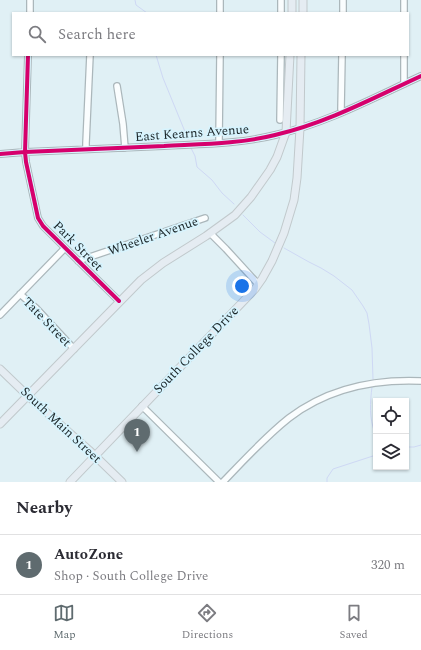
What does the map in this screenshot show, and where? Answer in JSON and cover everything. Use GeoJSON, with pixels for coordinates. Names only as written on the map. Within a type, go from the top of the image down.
{"type":"FeatureCollection","features":[{"type":"Feature","properties":{"kind":"main road"},"geometry":{"type":"LineString","coordinates":[[292,0],[292,12]]}},
{"type":"Feature","properties":{"kind":"main road"},"geometry":{"type":"LineString","coordinates":[[303,0],[303,12]]}},
{"type":"Feature","properties":{"kind":"main road"},"geometry":{"type":"LineString","coordinates":[[0,424],[141,280],[163,263],[235,215],[251,197],[270,170],[277,157],[286,132],[290,56]]}},
{"type":"Feature","properties":{"kind":"main road","name":"South College Drive"},"geometry":{"type":"LineString","coordinates":[[70,482],[250,294],[262,279],[272,261],[284,234],[294,200],[300,128],[301,56]]}},
{"type":"Feature","properties":{"kind":"main road","name":"South Main Street"},"geometry":{"type":"LineString","coordinates":[[0,369],[122,482]]}},
{"type":"Feature","properties":{"kind":"street"},"geometry":{"type":"LineString","coordinates":[[30,0],[30,12]]}},
{"type":"Feature","properties":{"kind":"street"},"geometry":{"type":"LineString","coordinates":[[220,0],[220,12]]}},
{"type":"Feature","properties":{"kind":"street"},"geometry":{"type":"LineString","coordinates":[[281,0],[282,12]]}},
{"type":"Feature","properties":{"kind":"street"},"geometry":{"type":"LineString","coordinates":[[343,0],[343,12]]}},
{"type":"Feature","properties":{"kind":"street"},"geometry":{"type":"LineString","coordinates":[[404,0],[404,12]]}},
{"type":"Feature","properties":{"kind":"street","name":"Park Street"},"geometry":{"type":"LineString","coordinates":[[28,56],[25,152],[38,218],[43,226],[119,302]]}},
{"type":"Feature","properties":{"kind":"street"},"geometry":{"type":"LineString","coordinates":[[86,149],[90,56]]}},
{"type":"Feature","properties":{"kind":"street"},"geometry":{"type":"LineString","coordinates":[[219,143],[220,56]]}},
{"type":"Feature","properties":{"kind":"street"},"geometry":{"type":"LineString","coordinates":[[280,120],[281,56]]}},
{"type":"Feature","properties":{"kind":"street"},"geometry":{"type":"LineString","coordinates":[[342,56],[342,112]]}},
{"type":"Feature","properties":{"kind":"street"},"geometry":{"type":"LineString","coordinates":[[404,56],[404,84]]}},
{"type":"Feature","properties":{"kind":"street","name":"East Kearns Avenue"},"geometry":{"type":"LineString","coordinates":[[0,154],[219,143],[274,135],[323,120],[421,76]]}},
{"type":"Feature","properties":{"kind":"street"},"geometry":{"type":"LineString","coordinates":[[117,86],[123,124],[124,148]]}},
{"type":"Feature","properties":{"kind":"street","name":"Wheeler Avenue"},"geometry":{"type":"LineString","coordinates":[[78,261],[205,218]]}},
{"type":"Feature","properties":{"kind":"street"},"geometry":{"type":"LineString","coordinates":[[210,233],[258,284]]}},
{"type":"Feature","properties":{"kind":"street"},"geometry":{"type":"LineString","coordinates":[[0,314],[65,248]]}},
{"type":"Feature","properties":{"kind":"street","name":"Tate Street"},"geometry":{"type":"LineString","coordinates":[[20,294],[36,308],[74,349]]}},
{"type":"Feature","properties":{"kind":"street"},"geometry":{"type":"LineString","coordinates":[[223,482],[277,428],[296,413],[323,398],[362,385],[395,381],[421,381]]}},
{"type":"Feature","properties":{"kind":"street"},"geometry":{"type":"LineString","coordinates":[[142,406],[219,482]]}},
{"type":"Feature","properties":{"kind":"waterway"},"geometry":{"type":"LineString","coordinates":[[135,0],[136,5],[146,12]]}},
{"type":"Feature","properties":{"kind":"waterway"},"geometry":{"type":"LineString","coordinates":[[156,56],[163,78],[188,139]]}},
{"type":"Feature","properties":{"kind":"waterway"},"geometry":{"type":"LineString","coordinates":[[191,148],[195,156],[197,167],[212,180],[222,193],[234,204]]}},
{"type":"Feature","properties":{"kind":"waterway"},"geometry":{"type":"LineString","coordinates":[[243,215],[260,232],[275,243]]}},
{"type":"Feature","properties":{"kind":"waterway"},"geometry":{"type":"LineString","coordinates":[[284,248],[334,276],[352,290],[363,306],[367,313],[369,324],[372,348],[373,379]]}},
{"type":"Feature","properties":{"kind":"waterway"},"geometry":{"type":"LineString","coordinates":[[372,387],[370,405],[373,427]]}},
{"type":"Feature","properties":{"kind":"waterway"},"geometry":{"type":"LineString","coordinates":[[409,447],[421,445]]}},
{"type":"Feature","properties":{"kind":"waterway"},"geometry":{"type":"LineString","coordinates":[[327,482],[327,478],[333,469],[373,456]]}},
{"type":"Feature","properties":{"kind":"cycle path"},"geometry":{"type":"LineString","coordinates":[[28,56],[25,152],[38,218],[43,226],[119,301]]}},
{"type":"Feature","properties":{"kind":"cycle path"},"geometry":{"type":"LineString","coordinates":[[0,154],[206,144],[261,138],[313,124],[421,76]]}},
{"type":"Feature","properties":{"kind":"place","name":"AutoZone"},"geometry":{"type":"Point","coordinates":[137,452]}}]}
